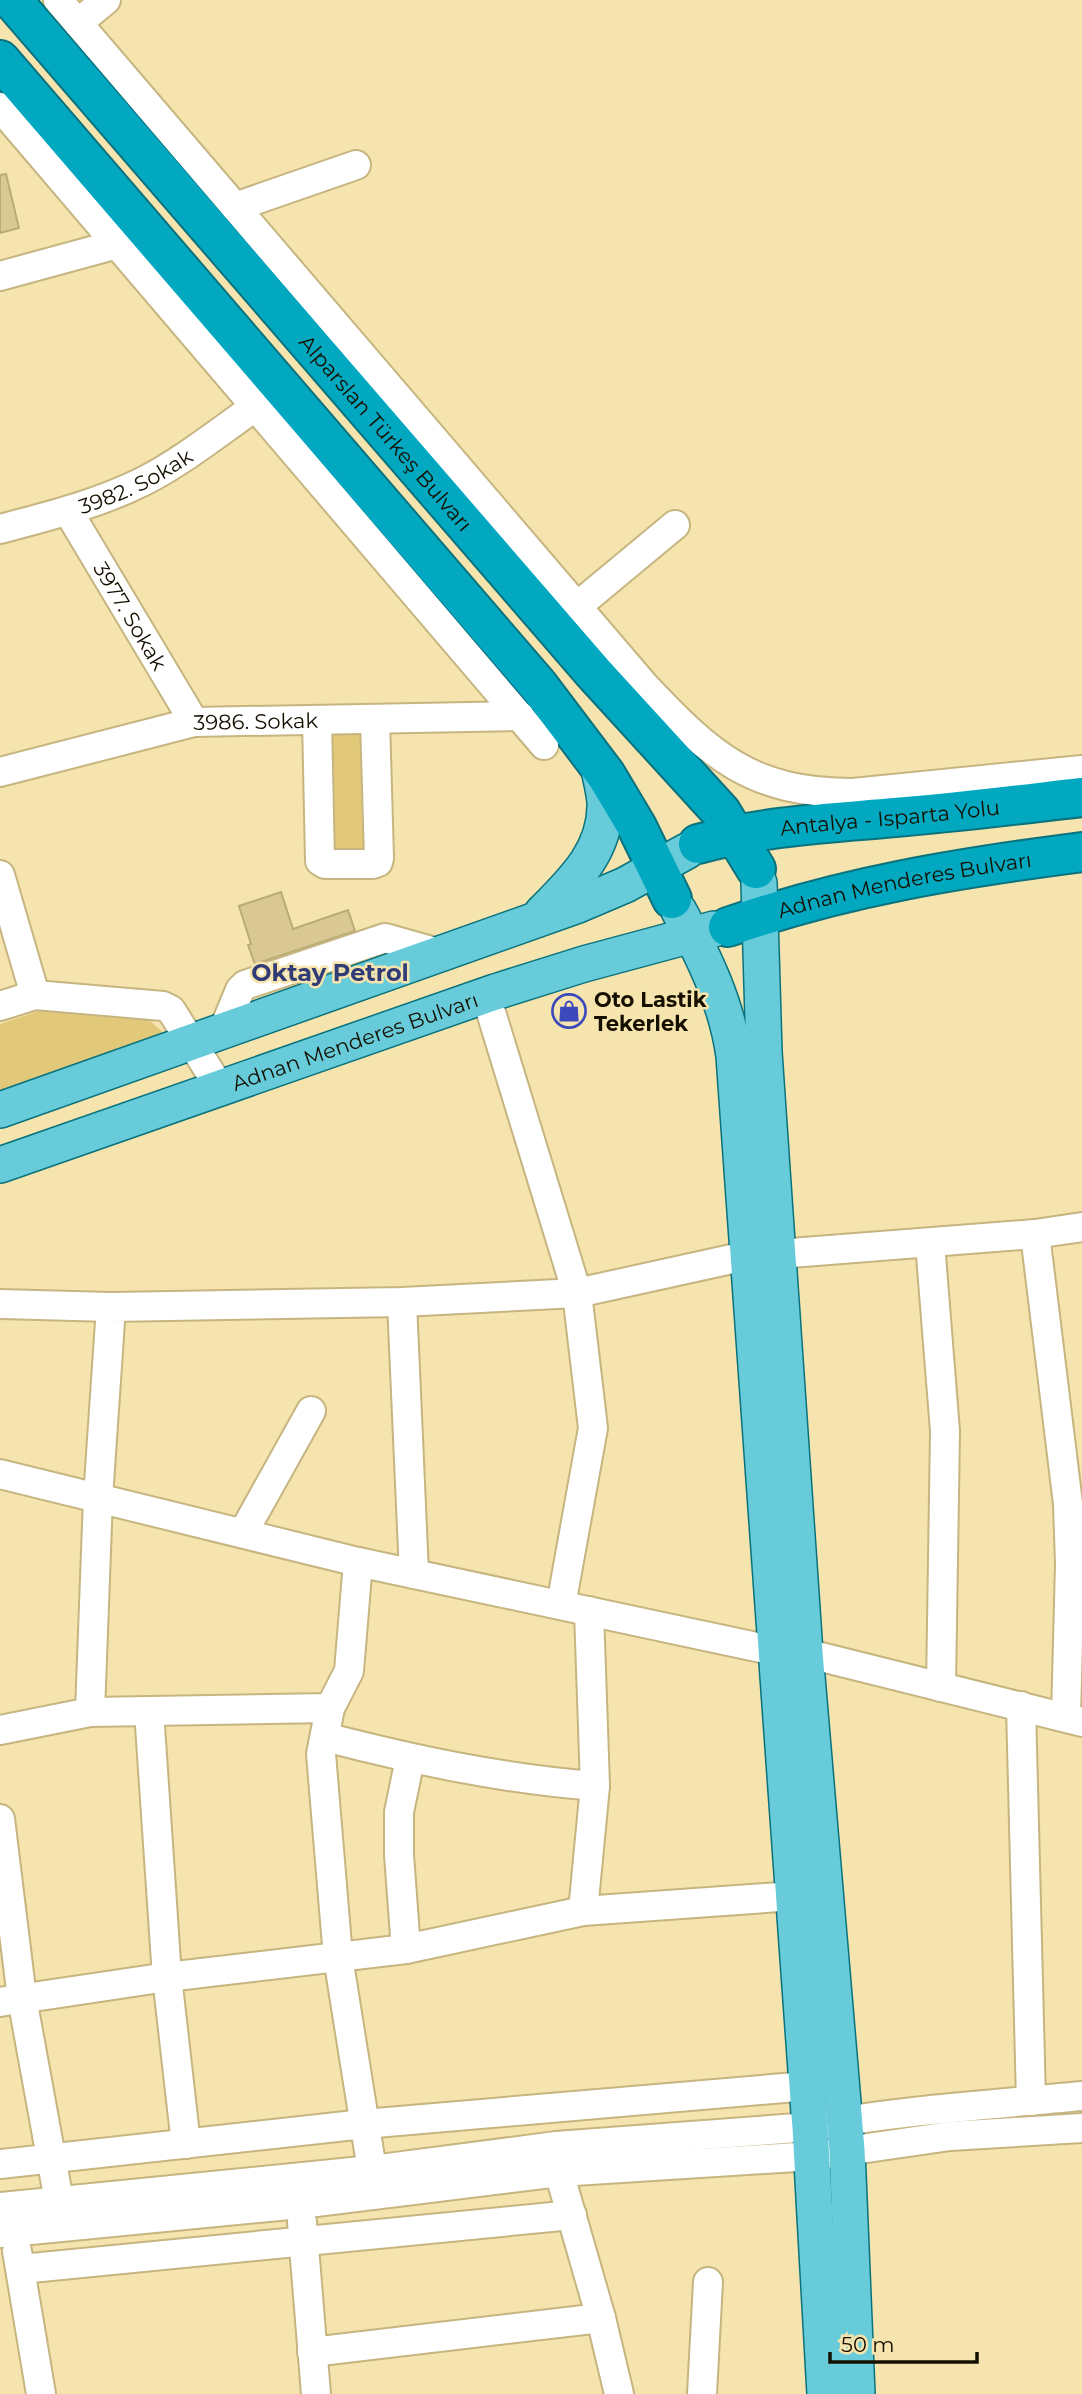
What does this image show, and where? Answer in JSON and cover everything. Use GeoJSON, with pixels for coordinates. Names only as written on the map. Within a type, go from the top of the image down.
{"type":"FeatureCollection","features":[{"type":"Feature","properties":{"kind":"highway","name":"Alparslan Türkeş Bulvarı"},"geometry":{"type":"LineString","coordinates":[[12,0],[565,617],[639,725],[704,793],[736,833],[709,894]]}},
{"type":"Feature","properties":{"kind":"highway"},"geometry":{"type":"LineString","coordinates":[[0,60],[134,239],[538,685],[598,764],[637,827],[709,894]]}},
{"type":"Feature","properties":{"kind":"highway","name":"Antalya - Isparta Yolu"},"geometry":{"type":"LineString","coordinates":[[736,833],[1082,797]]}},
{"type":"Feature","properties":{"kind":"highway","name":"Adnan Menderes Bulvarı"},"geometry":{"type":"LineString","coordinates":[[709,894],[903,878],[1082,852]]}},
{"type":"Feature","properties":{"kind":"main road"},"geometry":{"type":"LineString","coordinates":[[534,921],[572,883],[596,847],[602,831],[605,800],[598,764]]}},
{"type":"Feature","properties":{"kind":"main road","name":"Adnan Menderes Bulvarı"},"geometry":{"type":"LineString","coordinates":[[0,1110],[534,921],[625,885],[709,894]]}},
{"type":"Feature","properties":{"kind":"main road"},"geometry":{"type":"LineString","coordinates":[[709,894],[710,973],[731,1032],[764,1254]]}},
{"type":"Feature","properties":{"kind":"main road"},"geometry":{"type":"LineString","coordinates":[[709,894],[764,1052],[764,1254],[790,1652],[794,1896],[825,2394]]}},
{"type":"Feature","properties":{"kind":"main road","name":"Adnan Menderes Bulvarı"},"geometry":{"type":"LineString","coordinates":[[0,1165],[584,964],[709,894]]}},
{"type":"Feature","properties":{"kind":"main road"},"geometry":{"type":"LineString","coordinates":[[790,1652],[846,2135],[857,2394]]}},
{"type":"Feature","properties":{"kind":"street"},"geometry":{"type":"LineString","coordinates":[[58,0],[235,207],[565,617],[644,685],[689,731],[729,762],[757,778],[819,793],[853,793],[1082,770]]}},
{"type":"Feature","properties":{"kind":"street"},"geometry":{"type":"LineString","coordinates":[[78,23],[106,0]]}},
{"type":"Feature","properties":{"kind":"street"},"geometry":{"type":"LineString","coordinates":[[0,107],[134,239],[256,406],[544,745]]}},
{"type":"Feature","properties":{"kind":"street"},"geometry":{"type":"LineString","coordinates":[[235,207],[356,165]]}},
{"type":"Feature","properties":{"kind":"street"},"geometry":{"type":"LineString","coordinates":[[0,276],[134,239]]}},
{"type":"Feature","properties":{"kind":"street","name":"3982. Sokak"},"geometry":{"type":"LineString","coordinates":[[0,529],[68,511],[152,477],[256,406]]}},
{"type":"Feature","properties":{"kind":"street","name":"3977. Sokak"},"geometry":{"type":"LineString","coordinates":[[68,511],[194,722]]}},
{"type":"Feature","properties":{"kind":"street"},"geometry":{"type":"LineString","coordinates":[[565,617],[675,526]]}},
{"type":"Feature","properties":{"kind":"street","name":"3986. Sokak"},"geometry":{"type":"LineString","coordinates":[[0,772],[194,722],[520,716]]}},
{"type":"Feature","properties":{"kind":"street"},"geometry":{"type":"LineString","coordinates":[[317,720],[321,863],[373,864],[378,862],[375,719]]}},
{"type":"Feature","properties":{"kind":"street"},"geometry":{"type":"LineString","coordinates":[[0,875],[35,995]]}},
{"type":"Feature","properties":{"kind":"street"},"geometry":{"type":"LineString","coordinates":[[0,1006],[35,995],[163,1006],[207,1036],[220,1088]]}},
{"type":"Feature","properties":{"kind":"street"},"geometry":{"type":"LineString","coordinates":[[485,996],[576,1293],[593,1428],[561,1605]]}},
{"type":"Feature","properties":{"kind":"street"},"geometry":{"type":"LineString","coordinates":[[0,1304],[111,1307],[402,1302],[576,1293],[764,1254],[930,1243],[1082,1227]]}},
{"type":"Feature","properties":{"kind":"street"},"geometry":{"type":"LineString","coordinates":[[0,1474],[358,1562],[790,1652],[1074,1719],[1068,1504],[1035,1234]]}},
{"type":"Feature","properties":{"kind":"street"},"geometry":{"type":"LineString","coordinates":[[930,1243],[945,1431],[941,1687]]}},
{"type":"Feature","properties":{"kind":"street"},"geometry":{"type":"LineString","coordinates":[[402,1302],[414,1574]]}},
{"type":"Feature","properties":{"kind":"street"},"geometry":{"type":"LineString","coordinates":[[90,1712],[98,1497],[111,1307]]}},
{"type":"Feature","properties":{"kind":"street"},"geometry":{"type":"LineString","coordinates":[[243,1533],[311,1411]]}},
{"type":"Feature","properties":{"kind":"street"},"geometry":{"type":"LineString","coordinates":[[358,1562],[349,1671],[330,1709],[321,1754],[338,1957],[372,2170]]}},
{"type":"Feature","properties":{"kind":"street"},"geometry":{"type":"LineString","coordinates":[[583,1910],[596,1786],[589,1611]]}},
{"type":"Feature","properties":{"kind":"street"},"geometry":{"type":"LineString","coordinates":[[1021,1706],[1031,2101]]}},
{"type":"Feature","properties":{"kind":"street"},"geometry":{"type":"LineString","coordinates":[[0,1730],[90,1712],[330,1709]]}},
{"type":"Feature","properties":{"kind":"street"},"geometry":{"type":"LineString","coordinates":[[149,1711],[167,1977],[186,2144]]}},
{"type":"Feature","properties":{"kind":"street"},"geometry":{"type":"LineString","coordinates":[[325,1737],[410,1759],[542,1782],[596,1786]]}},
{"type":"Feature","properties":{"kind":"street"},"geometry":{"type":"LineString","coordinates":[[406,1949],[399,1855],[399,1812],[410,1759]]}},
{"type":"Feature","properties":{"kind":"street"},"geometry":{"type":"LineString","coordinates":[[0,1819],[11,2000],[51,2159],[59,2202]]}},
{"type":"Feature","properties":{"kind":"street"},"geometry":{"type":"LineString","coordinates":[[11,2000],[167,1977],[406,1949],[583,1910],[794,1896]]}},
{"type":"Feature","properties":{"kind":"street"},"geometry":{"type":"LineString","coordinates":[[0,2164],[365,2124],[807,2086]]}},
{"type":"Feature","properties":{"kind":"street"},"geometry":{"type":"LineString","coordinates":[[41,2394],[21,2269],[7,2232],[300,2204],[811,2141],[1031,2101],[1082,2096]]}},
{"type":"Feature","properties":{"kind":"street"},"geometry":{"type":"LineString","coordinates":[[846,2135],[950,2136],[1082,2128]]}},
{"type":"Feature","properties":{"kind":"street"},"geometry":{"type":"LineString","coordinates":[[0,2207],[372,2170],[556,2146],[811,2141]]}},
{"type":"Feature","properties":{"kind":"street"},"geometry":{"type":"LineString","coordinates":[[559,2172],[601,2318],[619,2394]]}},
{"type":"Feature","properties":{"kind":"street"},"geometry":{"type":"LineString","coordinates":[[300,2204],[316,2394]]}},
{"type":"Feature","properties":{"kind":"street"},"geometry":{"type":"LineString","coordinates":[[21,2269],[572,2215]]}},
{"type":"Feature","properties":{"kind":"street"},"geometry":{"type":"LineString","coordinates":[[702,2394],[708,2283]]}},
{"type":"Feature","properties":{"kind":"street"},"geometry":{"type":"LineString","coordinates":[[312,2352],[601,2318]]}},
{"type":"Feature","properties":{"kind":"shaded area"},"geometry":{"type":"Polygon","coordinates":[[[370,729],[372,857],[326,858],[324,730],[370,729]]]}},
{"type":"Feature","properties":{"kind":"shaded area"},"geometry":{"type":"Polygon","coordinates":[[[39,1011],[149,1020],[164,1033],[0,1091],[0,1024],[39,1011]]]}},
{"type":"Feature","properties":{"kind":"building"},"geometry":{"type":"Polygon","coordinates":[[[6,174],[19,228],[0,233],[0,175],[6,174]]]}},
{"type":"Feature","properties":{"kind":"building"},"geometry":{"type":"Polygon","coordinates":[[[281,892],[293,929],[348,910],[355,931],[255,964],[239,906],[281,892]]]}},
{"type":"Feature","properties":{"kind":"place","name":"Oto Lastik Tekerlek"},"geometry":{"type":"Point","coordinates":[569,1011]}},
{"type":"Feature","properties":{"kind":"district","name":"Oktay Petrol"},"geometry":{"type":"Point","coordinates":[330,972]}}]}
